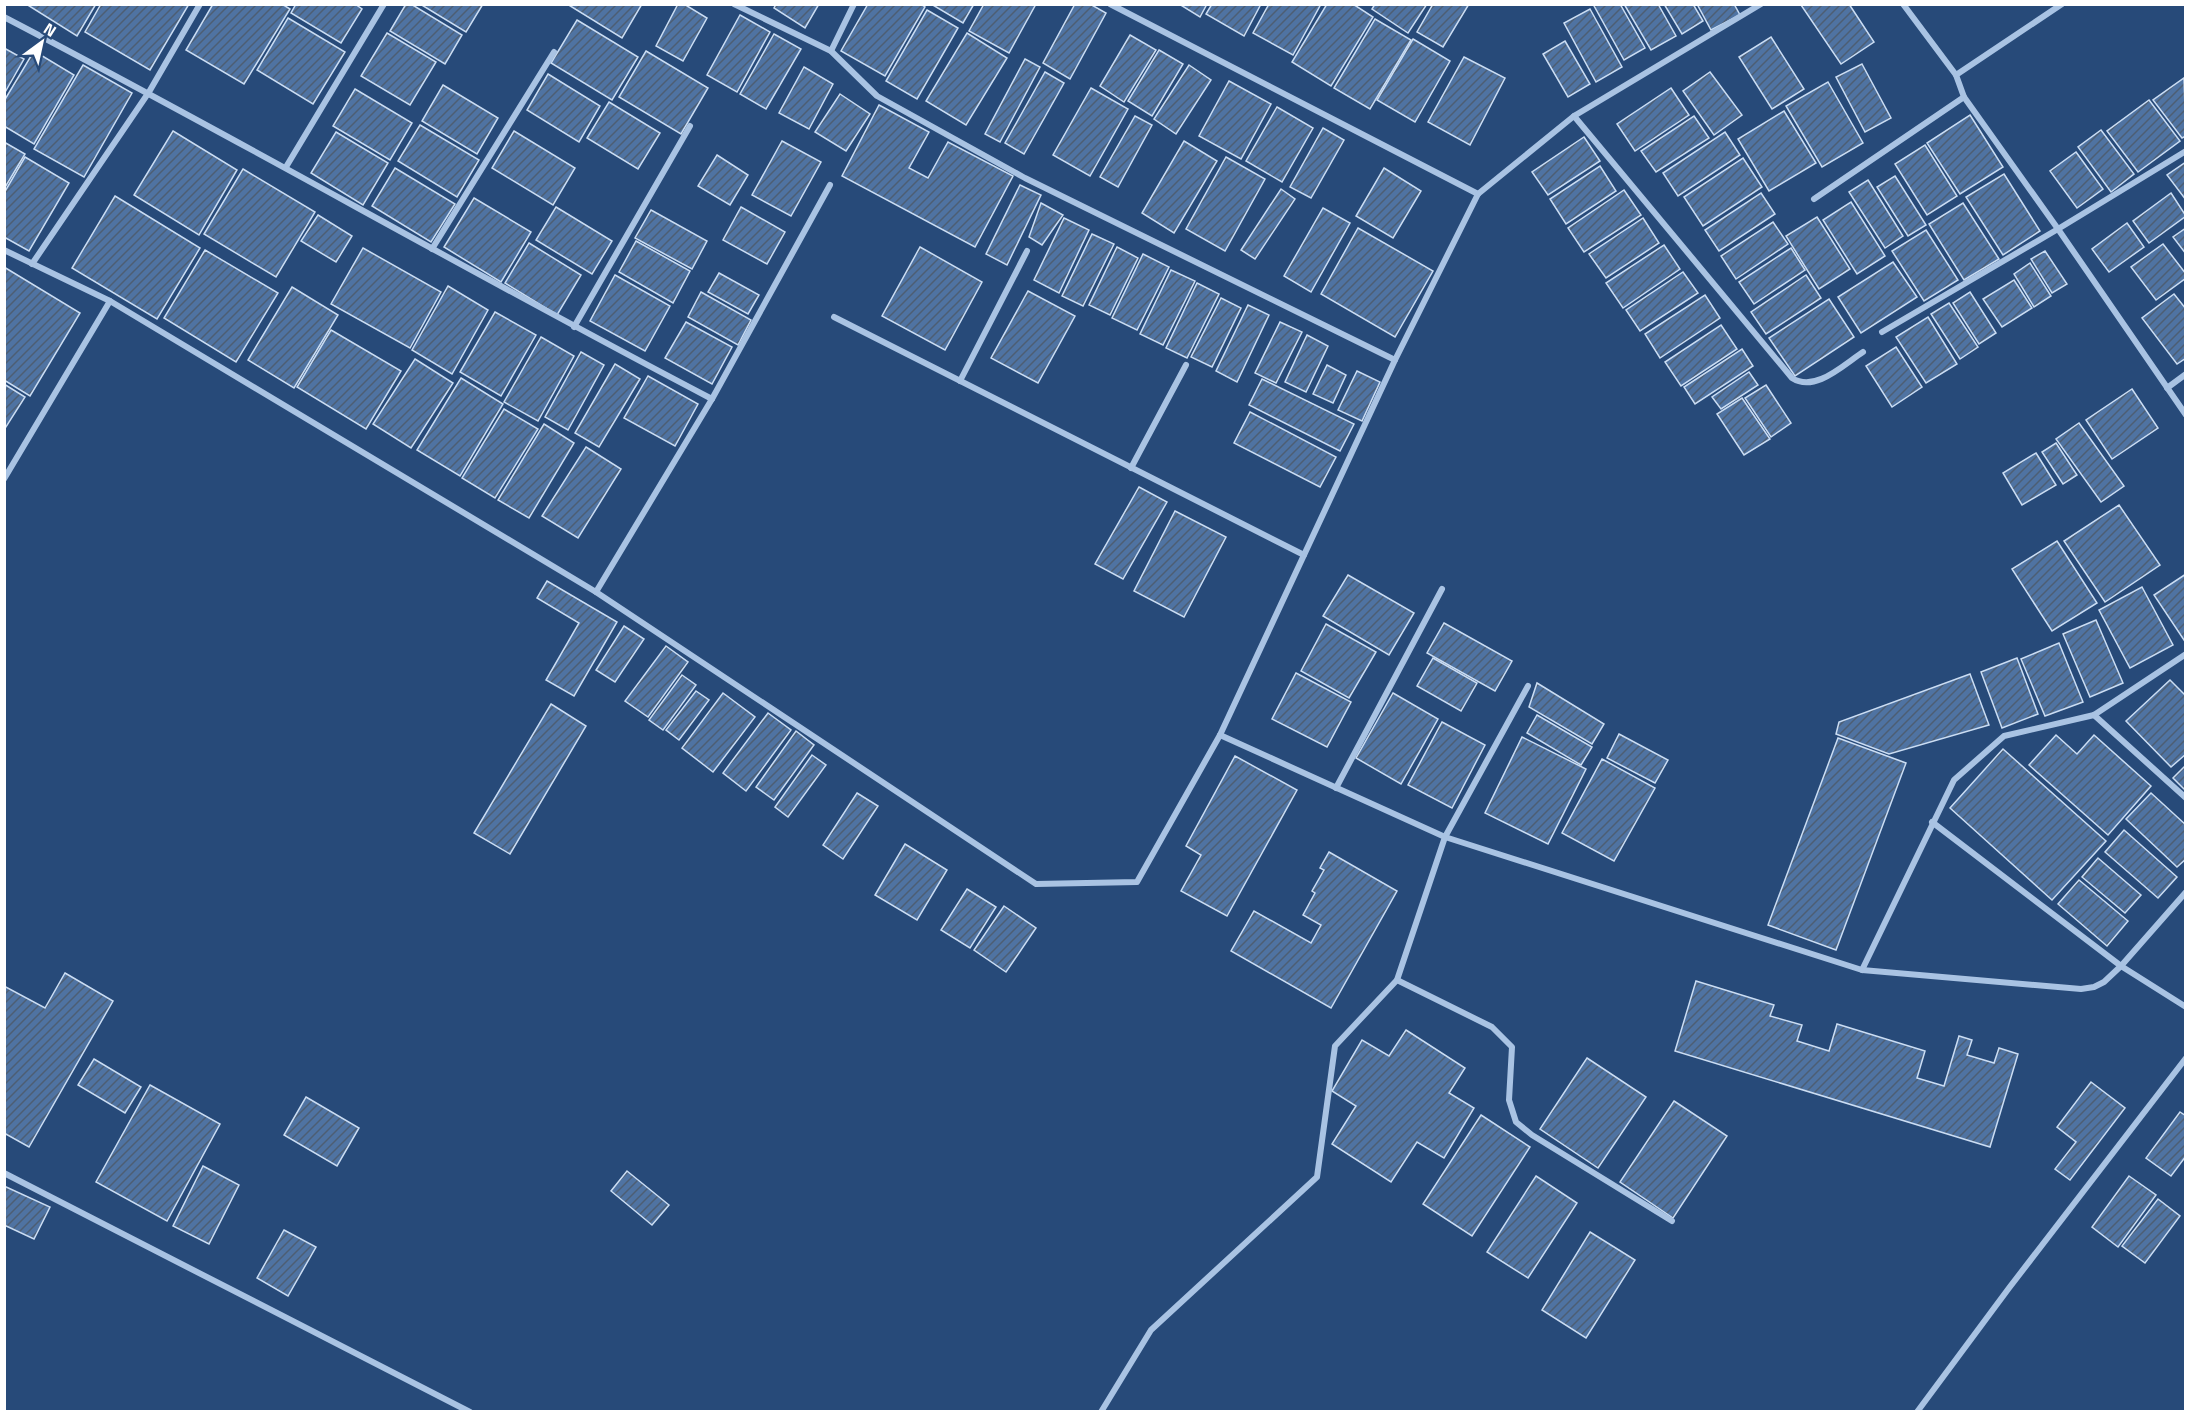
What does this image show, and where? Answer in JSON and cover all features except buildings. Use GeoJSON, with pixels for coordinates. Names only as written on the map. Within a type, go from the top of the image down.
{"type":"FeatureCollection","features":[{"type":"Feature","properties":{"kind":"street"},"geometry":{"type":"LineString","coordinates":[[32,264],[149,92],[200,4]]}},
{"type":"Feature","properties":{"kind":"street"},"geometry":{"type":"LineString","coordinates":[[286,167],[384,4]]}},
{"type":"Feature","properties":{"kind":"street"},"geometry":{"type":"LineString","coordinates":[[734,4],[831,51],[877,96],[1025,178],[1395,360]]}},
{"type":"Feature","properties":{"kind":"street"},"geometry":{"type":"LineString","coordinates":[[831,51],[854,4]]}},
{"type":"Feature","properties":{"kind":"street"},"geometry":{"type":"LineString","coordinates":[[1110,4],[1478,194]]}},
{"type":"Feature","properties":{"kind":"street"},"geometry":{"type":"LineString","coordinates":[[4,250],[110,301],[596,592],[1036,884],[1137,882],[1220,735],[1395,360],[1478,194],[1574,116],[1761,4]]}},
{"type":"Feature","properties":{"kind":"street"},"geometry":{"type":"LineString","coordinates":[[1903,4],[1956,75],[1964,97],[2186,415]]}},
{"type":"Feature","properties":{"kind":"street"},"geometry":{"type":"LineString","coordinates":[[1956,75],[2062,4]]}},
{"type":"Feature","properties":{"kind":"street"},"geometry":{"type":"LineString","coordinates":[[4,17],[149,92],[574,327],[712,399]]}},
{"type":"Feature","properties":{"kind":"street"},"geometry":{"type":"LineString","coordinates":[[432,249],[554,52]]}},
{"type":"Feature","properties":{"kind":"street"},"geometry":{"type":"LineString","coordinates":[[1814,200],[1964,97]]}},
{"type":"Feature","properties":{"kind":"street"},"geometry":{"type":"LineString","coordinates":[[1574,116],[1792,378],[1799,383],[1808,384],[1817,381],[1863,352]]}},
{"type":"Feature","properties":{"kind":"street"},"geometry":{"type":"LineString","coordinates":[[574,327],[690,126]]}},
{"type":"Feature","properties":{"kind":"street"},"geometry":{"type":"LineString","coordinates":[[1882,332],[2186,151]]}},
{"type":"Feature","properties":{"kind":"street"},"geometry":{"type":"LineString","coordinates":[[596,592],[712,399],[830,185]]}},
{"type":"Feature","properties":{"kind":"street"},"geometry":{"type":"LineString","coordinates":[[960,381],[1027,251]]}},
{"type":"Feature","properties":{"kind":"street"},"geometry":{"type":"LineString","coordinates":[[4,479],[110,301]]}},
{"type":"Feature","properties":{"kind":"street"},"geometry":{"type":"LineString","coordinates":[[834,317],[1304,555]]}},
{"type":"Feature","properties":{"kind":"street"},"geometry":{"type":"LineString","coordinates":[[1131,468],[1186,365]]}},
{"type":"Feature","properties":{"kind":"street"},"geometry":{"type":"LineString","coordinates":[[2167,388],[2186,374]]}},
{"type":"Feature","properties":{"kind":"street"},"geometry":{"type":"LineString","coordinates":[[1336,788],[1442,589]]}},
{"type":"Feature","properties":{"kind":"street"},"geometry":{"type":"LineString","coordinates":[[1862,970],[1954,780],[2004,736],[2094,715],[2186,654]]}},
{"type":"Feature","properties":{"kind":"street"},"geometry":{"type":"LineString","coordinates":[[1101,1412],[1151,1330],[1317,1177],[1335,1046],[1397,980],[1445,837],[1528,686]]}},
{"type":"Feature","properties":{"kind":"street"},"geometry":{"type":"LineString","coordinates":[[2094,715],[2186,798]]}},
{"type":"Feature","properties":{"kind":"street"},"geometry":{"type":"LineString","coordinates":[[1220,735],[1445,837],[1862,970],[2081,989],[2094,987],[2104,982],[2121,966],[2186,892]]}},
{"type":"Feature","properties":{"kind":"street"},"geometry":{"type":"LineString","coordinates":[[1932,822],[2121,966],[2186,1007]]}},
{"type":"Feature","properties":{"kind":"street"},"geometry":{"type":"LineString","coordinates":[[1397,980],[1492,1027],[1512,1047],[1509,1100],[1516,1122],[1532,1135],[1672,1221]]}},
{"type":"Feature","properties":{"kind":"street"},"geometry":{"type":"LineString","coordinates":[[1917,1412],[2016,1278],[2186,1058]]}},
{"type":"Feature","properties":{"kind":"street"},"geometry":{"type":"LineString","coordinates":[[4,1173],[470,1412]]}}]}
